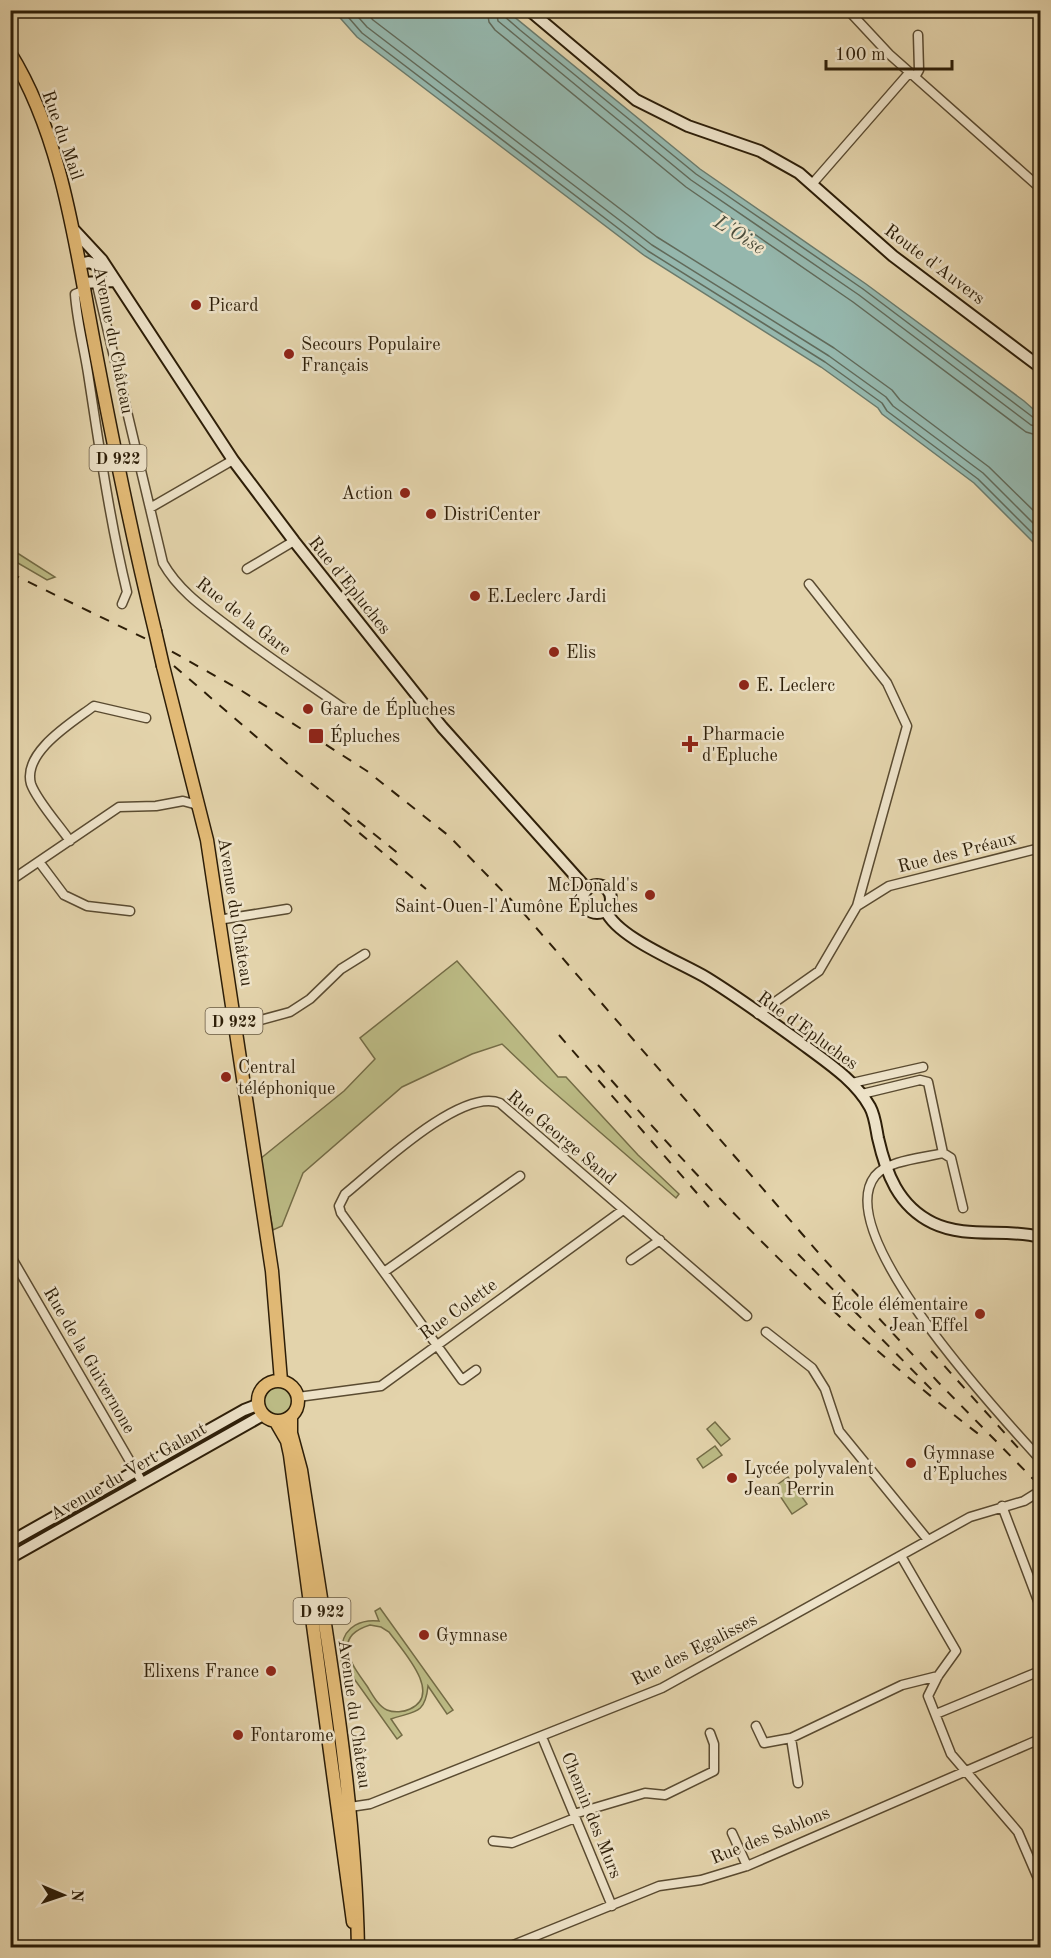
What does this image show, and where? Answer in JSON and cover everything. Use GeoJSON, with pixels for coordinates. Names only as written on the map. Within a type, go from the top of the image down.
{"type":"FeatureCollection","features":[{"type":"Feature","properties":{"kind":"main road","name":"Rue du Mail"},"geometry":{"type":"LineString","coordinates":[[10,53],[27,87],[54,156],[75,231]]}},
{"type":"Feature","properties":{"kind":"main road","name":"Avenue du Château"},"geometry":{"type":"LineString","coordinates":[[75,231],[80,264],[88,285],[155,631],[200,809],[272,1271],[281,1381]]}},
{"type":"Feature","properties":{"kind":"main road"},"geometry":{"type":"LineString","coordinates":[[272,1381],[287,1383],[298,1396],[298,1405],[291,1417],[276,1422],[260,1410],[261,1389],[272,1381]]}},
{"type":"Feature","properties":{"kind":"main road","name":"Avenue du Château"},"geometry":{"type":"LineString","coordinates":[[291,1417],[291,1433],[303,1482],[344,1808]]}},
{"type":"Feature","properties":{"kind":"main road","name":"Avenue du Château"},"geometry":{"type":"LineString","coordinates":[[276,1422],[287,1441],[290,1455],[358,1903],[358,1947]]}},
{"type":"Feature","properties":{"kind":"street","name":"Route d'Auvers"},"geometry":{"type":"LineString","coordinates":[[529,10],[636,100],[688,126],[760,151],[813,183],[886,250],[1041,367]]}},
{"type":"Feature","properties":{"kind":"street"},"geometry":{"type":"LineString","coordinates":[[848,10],[912,75],[1041,188]]}},
{"type":"Feature","properties":{"kind":"street"},"geometry":{"type":"LineString","coordinates":[[813,183],[919,70],[918,35]]}},
{"type":"Feature","properties":{"kind":"street","name":"Rue d'Epluches"},"geometry":{"type":"LineString","coordinates":[[75,231],[106,269],[232,460],[294,540],[442,727],[587,889]]}},
{"type":"Feature","properties":{"kind":"street"},"geometry":{"type":"LineString","coordinates":[[80,264],[99,264],[106,269]]}},
{"type":"Feature","properties":{"kind":"street"},"geometry":{"type":"LineString","coordinates":[[113,281],[88,285],[75,294],[76,315],[89,378],[99,457],[127,592],[122,604]]}},
{"type":"Feature","properties":{"kind":"street","name":"Rue de la Gare"},"geometry":{"type":"LineString","coordinates":[[88,285],[163,563],[172,579],[195,601],[281,668],[343,708]]}},
{"type":"Feature","properties":{"kind":"street"},"geometry":{"type":"LineString","coordinates":[[150,508],[232,460]]}},
{"type":"Feature","properties":{"kind":"street"},"geometry":{"type":"LineString","coordinates":[[247,569],[294,540]]}},
{"type":"Feature","properties":{"kind":"street"},"geometry":{"type":"LineString","coordinates":[[758,1014],[819,971],[856,906],[907,726],[887,683],[809,584]]}},
{"type":"Feature","properties":{"kind":"street"},"geometry":{"type":"LineString","coordinates":[[70,841],[33,788],[30,777],[36,756],[51,740],[94,706],[146,718]]}},
{"type":"Feature","properties":{"kind":"street"},"geometry":{"type":"LineString","coordinates":[[183,801],[195,786]]}},
{"type":"Feature","properties":{"kind":"street"},"geometry":{"type":"LineString","coordinates":[[10,881],[40,863],[119,807],[156,806],[183,801],[194,804],[200,809]]}},
{"type":"Feature","properties":{"kind":"street","name":"Rue des Préaux"},"geometry":{"type":"LineString","coordinates":[[856,906],[900,882],[1041,848]]}},
{"type":"Feature","properties":{"kind":"street"},"geometry":{"type":"LineString","coordinates":[[40,863],[64,895],[87,906],[130,912]]}},
{"type":"Feature","properties":{"kind":"street"},"geometry":{"type":"LineString","coordinates":[[596,885],[609,890],[612,899],[606,911],[592,912],[585,907],[583,897],[587,889],[596,885]]}},
{"type":"Feature","properties":{"kind":"street"},"geometry":{"type":"LineString","coordinates":[[218,920],[287,909]]}},
{"type":"Feature","properties":{"kind":"street","name":"Rue d'Epluches"},"geometry":{"type":"LineString","coordinates":[[606,911],[609,919],[630,935],[708,979],[852,1083],[862,1094],[871,1110],[885,1167],[901,1196],[912,1208],[933,1223],[966,1231],[1041,1238]]}},
{"type":"Feature","properties":{"kind":"street"},"geometry":{"type":"LineString","coordinates":[[235,1028],[290,1012],[310,999],[341,969],[365,954]]}},
{"type":"Feature","properties":{"kind":"street"},"geometry":{"type":"LineString","coordinates":[[852,1083],[923,1067]]}},
{"type":"Feature","properties":{"kind":"street"},"geometry":{"type":"LineString","coordinates":[[862,1094],[920,1080],[928,1082],[944,1154]]}},
{"type":"Feature","properties":{"kind":"street","name":"Rue George Sand"},"geometry":{"type":"LineString","coordinates":[[476,1370],[462,1380],[341,1214],[339,1206],[345,1194],[438,1119],[480,1100],[491,1099],[500,1103],[747,1316]]}},
{"type":"Feature","properties":{"kind":"street"},"geometry":{"type":"LineString","coordinates":[[963,1208],[951,1158],[944,1154],[885,1167],[876,1176],[868,1193],[872,1228],[878,1246],[898,1280],[971,1383],[1041,1459]]}},
{"type":"Feature","properties":{"kind":"street"},"geometry":{"type":"LineString","coordinates":[[384,1272],[520,1176]]}},
{"type":"Feature","properties":{"kind":"street","name":"Rue Colette"},"geometry":{"type":"LineString","coordinates":[[298,1396],[381,1386],[623,1210]]}},
{"type":"Feature","properties":{"kind":"street"},"geometry":{"type":"LineString","coordinates":[[631,1260],[660,1240]]}},
{"type":"Feature","properties":{"kind":"street","name":"Rue de la Guivernone"},"geometry":{"type":"LineString","coordinates":[[10,1255],[142,1482]]}},
{"type":"Feature","properties":{"kind":"street"},"geometry":{"type":"LineString","coordinates":[[766,1332],[812,1368],[825,1389],[839,1431],[928,1540]]}},
{"type":"Feature","properties":{"kind":"street","name":"Avenue du Vert Galant"},"geometry":{"type":"LineString","coordinates":[[10,1542],[244,1410],[260,1410]]}},
{"type":"Feature","properties":{"kind":"street","name":"Avenue du Vert Galant"},"geometry":{"type":"LineString","coordinates":[[10,1558],[142,1482],[260,1410]]}},
{"type":"Feature","properties":{"kind":"street","name":"Rue des Egalisses"},"geometry":{"type":"LineString","coordinates":[[344,1808],[370,1804],[662,1688],[977,1514],[1031,1498],[1041,1491]]}},
{"type":"Feature","properties":{"kind":"street"},"geometry":{"type":"LineString","coordinates":[[1002,1506],[1041,1606]]}},
{"type":"Feature","properties":{"kind":"street"},"geometry":{"type":"LineString","coordinates":[[901,1556],[956,1651],[938,1676],[928,1696],[951,1754],[1018,1832],[1041,1883]]}},
{"type":"Feature","properties":{"kind":"street"},"geometry":{"type":"LineString","coordinates":[[936,1714],[1041,1671]]}},
{"type":"Feature","properties":{"kind":"street"},"geometry":{"type":"LineString","coordinates":[[756,1726],[764,1743],[791,1738],[902,1685],[938,1676]]}},
{"type":"Feature","properties":{"kind":"street"},"geometry":{"type":"LineString","coordinates":[[493,1841],[512,1843],[575,1816],[645,1793],[666,1796],[714,1771],[714,1744],[710,1733]]}},
{"type":"Feature","properties":{"kind":"street","name":"Chemin des Murs"},"geometry":{"type":"LineString","coordinates":[[542,1737],[612,1906]]}},
{"type":"Feature","properties":{"kind":"street"},"geometry":{"type":"LineString","coordinates":[[791,1738],[798,1783]]}},
{"type":"Feature","properties":{"kind":"street","name":"Rue des Sablons"},"geometry":{"type":"LineString","coordinates":[[506,1947],[659,1886],[701,1880],[747,1866],[1041,1739]]}},
{"type":"Feature","properties":{"kind":"street"},"geometry":{"type":"LineString","coordinates":[[732,1833],[747,1866]]}},
{"type":"Feature","properties":{"kind":"shaded area"},"geometry":{"type":"Polygon","coordinates":[[[11,549],[55,577],[47,580],[11,559],[11,549]]]}},
{"type":"Feature","properties":{"kind":"shaded area"},"geometry":{"type":"Polygon","coordinates":[[[457,961],[558,1077],[566,1077],[638,1155],[679,1194],[676,1198],[541,1081],[502,1044],[472,1054],[402,1087],[303,1173],[282,1226],[273,1230],[260,1159],[344,1091],[375,1059],[360,1038],[457,961]]]}},
{"type":"Feature","properties":{"kind":"shaded area"},"geometry":{"type":"Polygon","coordinates":[[[278,1386],[284,1387],[292,1395],[292,1407],[284,1415],[278,1416],[272,1415],[264,1407],[263,1401],[264,1395],[272,1387],[278,1386]]]}},
{"type":"Feature","properties":{"kind":"shaded area"},"geometry":{"type":"Polygon","coordinates":[[[715,1422],[730,1439],[721,1446],[707,1429],[715,1422]]]}},
{"type":"Feature","properties":{"kind":"shaded area"},"geometry":{"type":"Polygon","coordinates":[[[715,1446],[722,1455],[703,1468],[697,1459],[715,1446]]]}},
{"type":"Feature","properties":{"kind":"shaded area"},"geometry":{"type":"Polygon","coordinates":[[[788,1477],[807,1504],[792,1514],[774,1487],[788,1477]]]}},
{"type":"Feature","properties":{"kind":"shaded area"},"geometry":{"type":"Polygon","coordinates":[[[380,1608],[453,1710],[447,1714],[428,1686],[421,1708],[391,1719],[402,1735],[397,1739],[340,1659],[347,1633],[355,1625],[366,1621],[379,1621],[375,1611],[380,1608]],[[370,1625],[358,1630],[351,1636],[348,1652],[355,1669],[381,1706],[393,1712],[408,1710],[419,1702],[423,1693],[421,1683],[410,1660],[389,1632],[381,1627],[370,1625]]]}},
{"type":"Feature","properties":{"kind":"water","name":"L'Oise"},"geometry":{"type":"Polygon","coordinates":[[[334,11],[507,11],[700,169],[866,284],[1024,401],[1040,415],[1040,549],[974,483],[882,414],[878,408],[821,367],[645,256],[357,37],[334,11]]]}},
{"type":"Feature","properties":{"kind":"railway"},"geometry":{"type":"LineString","coordinates":[[10,573],[171,651],[242,691],[367,771],[449,836],[519,908],[823,1258],[938,1382],[1040,1486]]}},
{"type":"Feature","properties":{"kind":"railway"},"geometry":{"type":"LineString","coordinates":[[174,666],[297,772],[404,858]]}},
{"type":"Feature","properties":{"kind":"railway"},"geometry":{"type":"LineString","coordinates":[[344,820],[426,889]]}},
{"type":"Feature","properties":{"kind":"railway"},"geometry":{"type":"LineString","coordinates":[[559,1035],[709,1207]]}},
{"type":"Feature","properties":{"kind":"railway"},"geometry":{"type":"LineString","coordinates":[[598,1065],[687,1164],[780,1260],[878,1351],[981,1436]]}},
{"type":"Feature","properties":{"kind":"railway"},"geometry":{"type":"LineString","coordinates":[[798,1254],[934,1392]]}},
{"type":"Feature","properties":{"kind":"railway"},"geometry":{"type":"LineString","coordinates":[[931,1351],[1020,1450]]}},
{"type":"Feature","properties":{"kind":"place","name":"Picard"},"geometry":{"type":"Point","coordinates":[196,305]}},
{"type":"Feature","properties":{"kind":"place","name":"Secours Populaire Français"},"geometry":{"type":"Point","coordinates":[289,354]}},
{"type":"Feature","properties":{"kind":"place","name":"Action"},"geometry":{"type":"Point","coordinates":[405,493]}},
{"type":"Feature","properties":{"kind":"place","name":"DistriCenter"},"geometry":{"type":"Point","coordinates":[431,514]}},
{"type":"Feature","properties":{"kind":"place","name":"E.Leclerc Jardi"},"geometry":{"type":"Point","coordinates":[475,596]}},
{"type":"Feature","properties":{"kind":"place","name":"Elis"},"geometry":{"type":"Point","coordinates":[554,652]}},
{"type":"Feature","properties":{"kind":"place","name":"E. Leclerc"},"geometry":{"type":"Point","coordinates":[744,685]}},
{"type":"Feature","properties":{"kind":"place","name":"Gare de Épluches"},"geometry":{"type":"Point","coordinates":[308,709]}},
{"type":"Feature","properties":{"kind":"place","name":"Épluches"},"geometry":{"type":"Point","coordinates":[316,736]}},
{"type":"Feature","properties":{"kind":"place","name":"Pharmacie d'Epluche"},"geometry":{"type":"Point","coordinates":[690,744]}},
{"type":"Feature","properties":{"kind":"place","name":"McDonald's Saint-Ouen-l'Aumône Épluches"},"geometry":{"type":"Point","coordinates":[650,895]}},
{"type":"Feature","properties":{"kind":"place","name":"Central téléphonique"},"geometry":{"type":"Point","coordinates":[226,1077]}},
{"type":"Feature","properties":{"kind":"place","name":"École élémentaire Jean Effel"},"geometry":{"type":"Point","coordinates":[980,1314]}},
{"type":"Feature","properties":{"kind":"place","name":"Gymnase d’Epluches"},"geometry":{"type":"Point","coordinates":[911,1463]}},
{"type":"Feature","properties":{"kind":"place","name":"Lycée polyvalent Jean Perrin"},"geometry":{"type":"Point","coordinates":[732,1478]}},
{"type":"Feature","properties":{"kind":"place","name":"Gymnase"},"geometry":{"type":"Point","coordinates":[424,1635]}},
{"type":"Feature","properties":{"kind":"place","name":"Elixens France"},"geometry":{"type":"Point","coordinates":[271,1671]}},
{"type":"Feature","properties":{"kind":"place","name":"Fontarome"},"geometry":{"type":"Point","coordinates":[238,1735]}}]}
